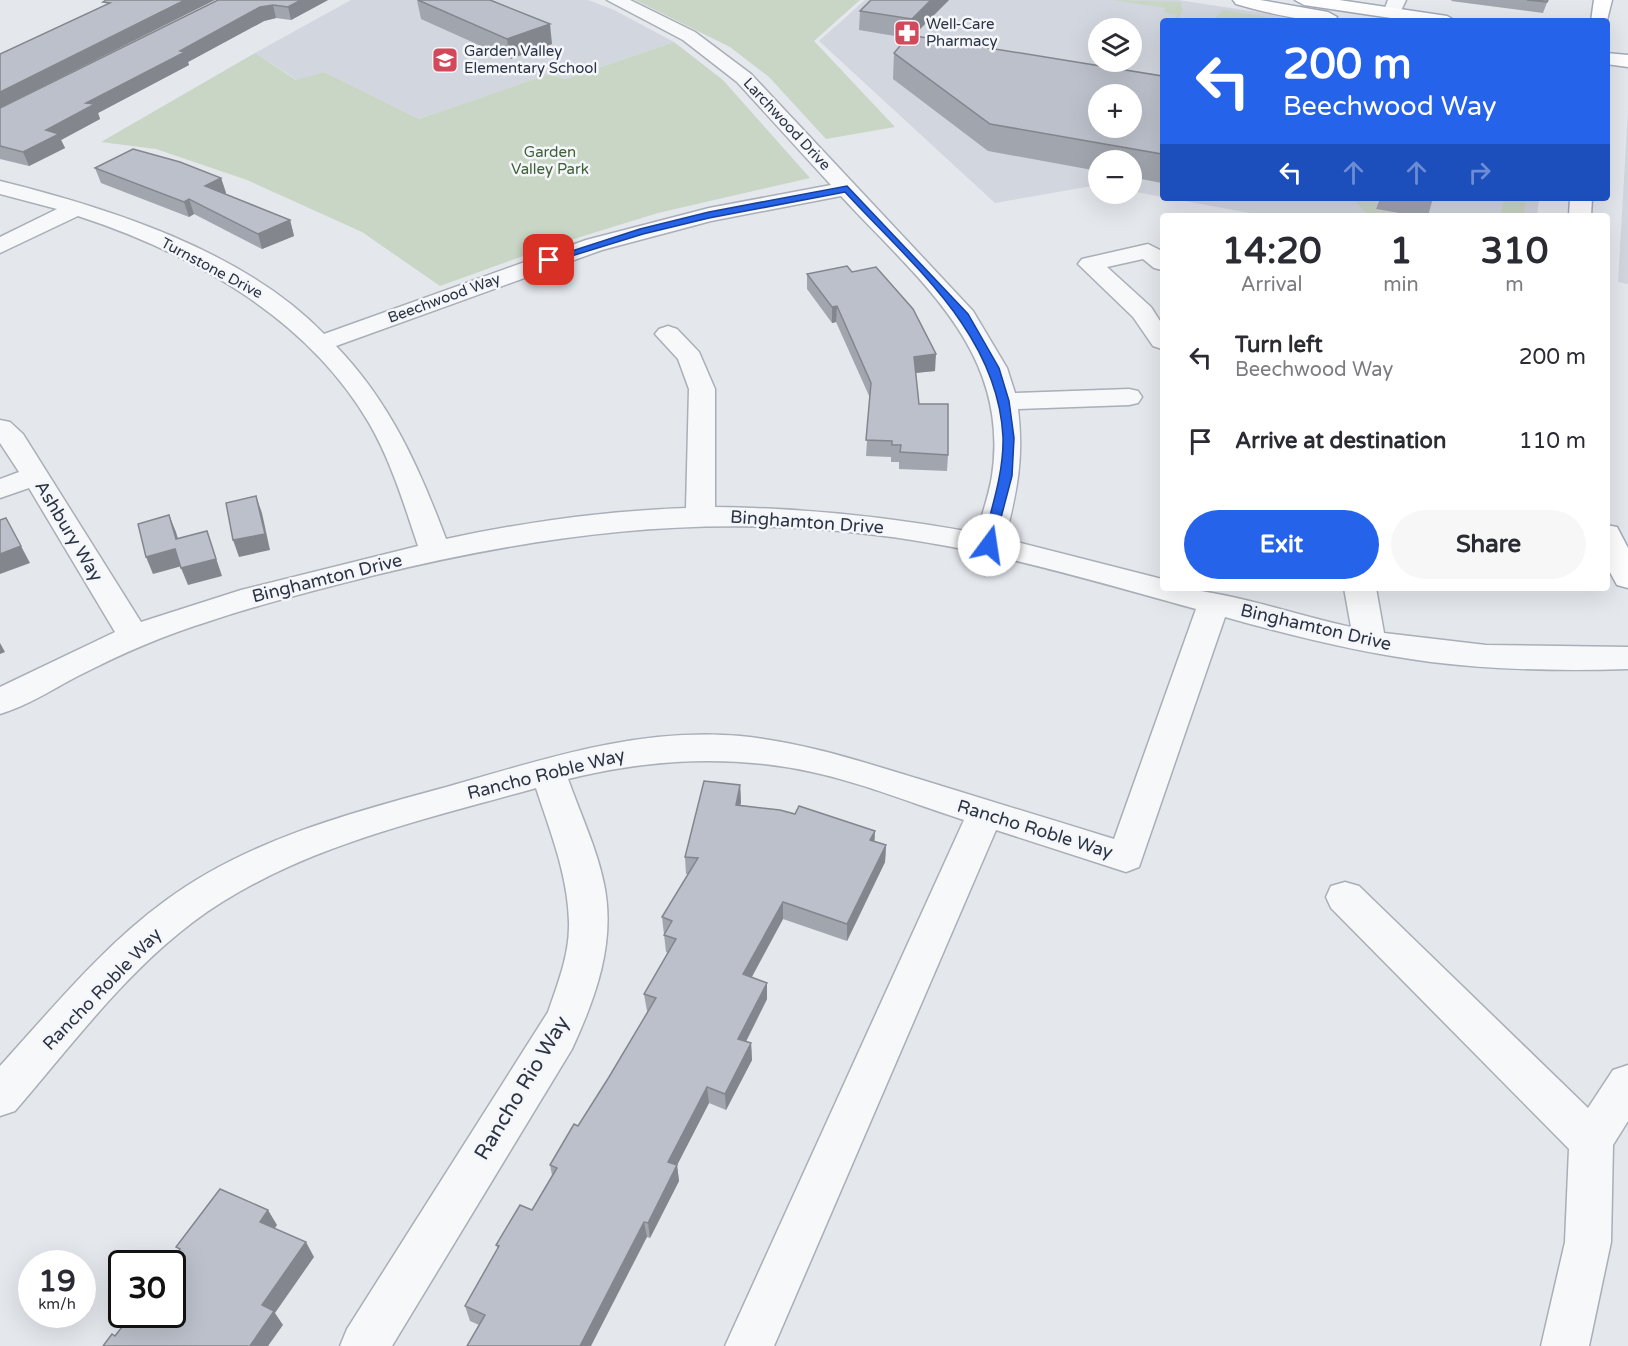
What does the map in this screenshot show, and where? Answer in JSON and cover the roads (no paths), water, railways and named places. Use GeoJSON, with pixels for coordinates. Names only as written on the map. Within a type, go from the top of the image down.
{"type":"FeatureCollection","features":[{"type":"Feature","properties":{"kind":"main road"},"geometry":{"type":"LineString","coordinates":[[1242,0],[1265,7],[1337,18]]}},
{"type":"Feature","properties":{"kind":"main road"},"geometry":{"type":"LineString","coordinates":[[1304,0],[1395,7],[1436,18]]}},
{"type":"Feature","properties":{"kind":"main road"},"geometry":{"type":"LineString","coordinates":[[1600,18],[1603,0]]}},
{"type":"Feature","properties":{"kind":"main road"},"geometry":{"type":"LineString","coordinates":[[1610,47],[1628,49]]}},
{"type":"Feature","properties":{"kind":"main road"},"geometry":{"type":"LineString","coordinates":[[1610,58],[1628,60]]}},
{"type":"Feature","properties":{"kind":"main road"},"geometry":{"type":"LineString","coordinates":[[1610,542],[1628,578]]}},
{"type":"Feature","properties":{"kind":"street","name":"Larchwood Drive"},"geometry":{"type":"LineString","coordinates":[[616,0],[663,21],[718,56],[744,78],[964,316],[993,368],[1004,401],[1008,438],[1006,476],[989,545]]}},
{"type":"Feature","properties":{"kind":"street","name":"Turnstone Drive"},"geometry":{"type":"LineString","coordinates":[[0,187],[76,208],[157,239],[262,292],[322,344],[356,383],[381,421],[402,463],[435,551]]}},
{"type":"Feature","properties":{"kind":"street","name":"Beechwood Way"},"geometry":{"type":"LineString","coordinates":[[322,344],[594,244],[709,215],[847,189]]}},
{"type":"Feature","properties":{"kind":"street"},"geometry":{"type":"LineString","coordinates":[[0,246],[76,208]]}},
{"type":"Feature","properties":{"kind":"street"},"geometry":{"type":"LineString","coordinates":[[1160,261],[1148,251],[1089,264],[1152,310],[1160,334]]}},
{"type":"Feature","properties":{"kind":"street"},"geometry":{"type":"LineString","coordinates":[[668,334],[690,357],[702,389],[700,516]]}},
{"type":"Feature","properties":{"kind":"street"},"geometry":{"type":"LineString","coordinates":[[1004,401],[1129,397]]}},
{"type":"Feature","properties":{"kind":"street","name":"Ashbury Way"},"geometry":{"type":"LineString","coordinates":[[0,428],[13,440],[134,637]]}},
{"type":"Feature","properties":{"kind":"street"},"geometry":{"type":"LineString","coordinates":[[0,489],[36,476]]}},
{"type":"Feature","properties":{"kind":"street","name":"Binghamton Drive"},"geometry":{"type":"LineString","coordinates":[[0,702],[60,670],[134,637],[228,604],[435,551],[547,529],[625,520],[700,516],[831,520],[908,529],[989,545],[1160,588]]}},
{"type":"Feature","properties":{"kind":"street","name":"Binghamton Drive"},"geometry":{"type":"LineString","coordinates":[[1171,591],[1369,641],[1490,658],[1550,660],[1628,658]]}},
{"type":"Feature","properties":{"kind":"street"},"geometry":{"type":"LineString","coordinates":[[1361,591],[1369,641]]}},
{"type":"Feature","properties":{"kind":"street","name":"Rancho Roble Way"},"geometry":{"type":"LineString","coordinates":[[0,1097],[117,968],[158,929],[228,878],[279,853],[331,834],[548,771],[620,753],[670,748],[719,747],[768,751],[815,760],[1126,857],[1214,602]]}},
{"type":"Feature","properties":{"kind":"street","name":"Rancho Rio Way"},"geometry":{"type":"LineString","coordinates":[[364,1346],[557,1036],[568,1013],[583,968],[589,924],[585,883],[548,771]]}},
{"type":"Feature","properties":{"kind":"street"},"geometry":{"type":"LineString","coordinates":[[749,1346],[985,813]]}},
{"type":"Feature","properties":{"kind":"street"},"geometry":{"type":"LineString","coordinates":[[1345,897],[1591,1141]]}},
{"type":"Feature","properties":{"kind":"street"},"geometry":{"type":"LineString","coordinates":[[1565,1346],[1588,1242],[1591,1141],[1628,1084]]}},
{"type":"Feature","properties":{"kind":"place","name":"Well-Care Pharmacy"},"geometry":{"type":"Point","coordinates":[907,33]}},
{"type":"Feature","properties":{"kind":"place","name":"Garden Valley Elementary School"},"geometry":{"type":"Point","coordinates":[445,60]}},
{"type":"Feature","properties":{"kind":"park label","name":"Garden Valley Park"},"geometry":{"type":"Point","coordinates":[550,160]}}]}
